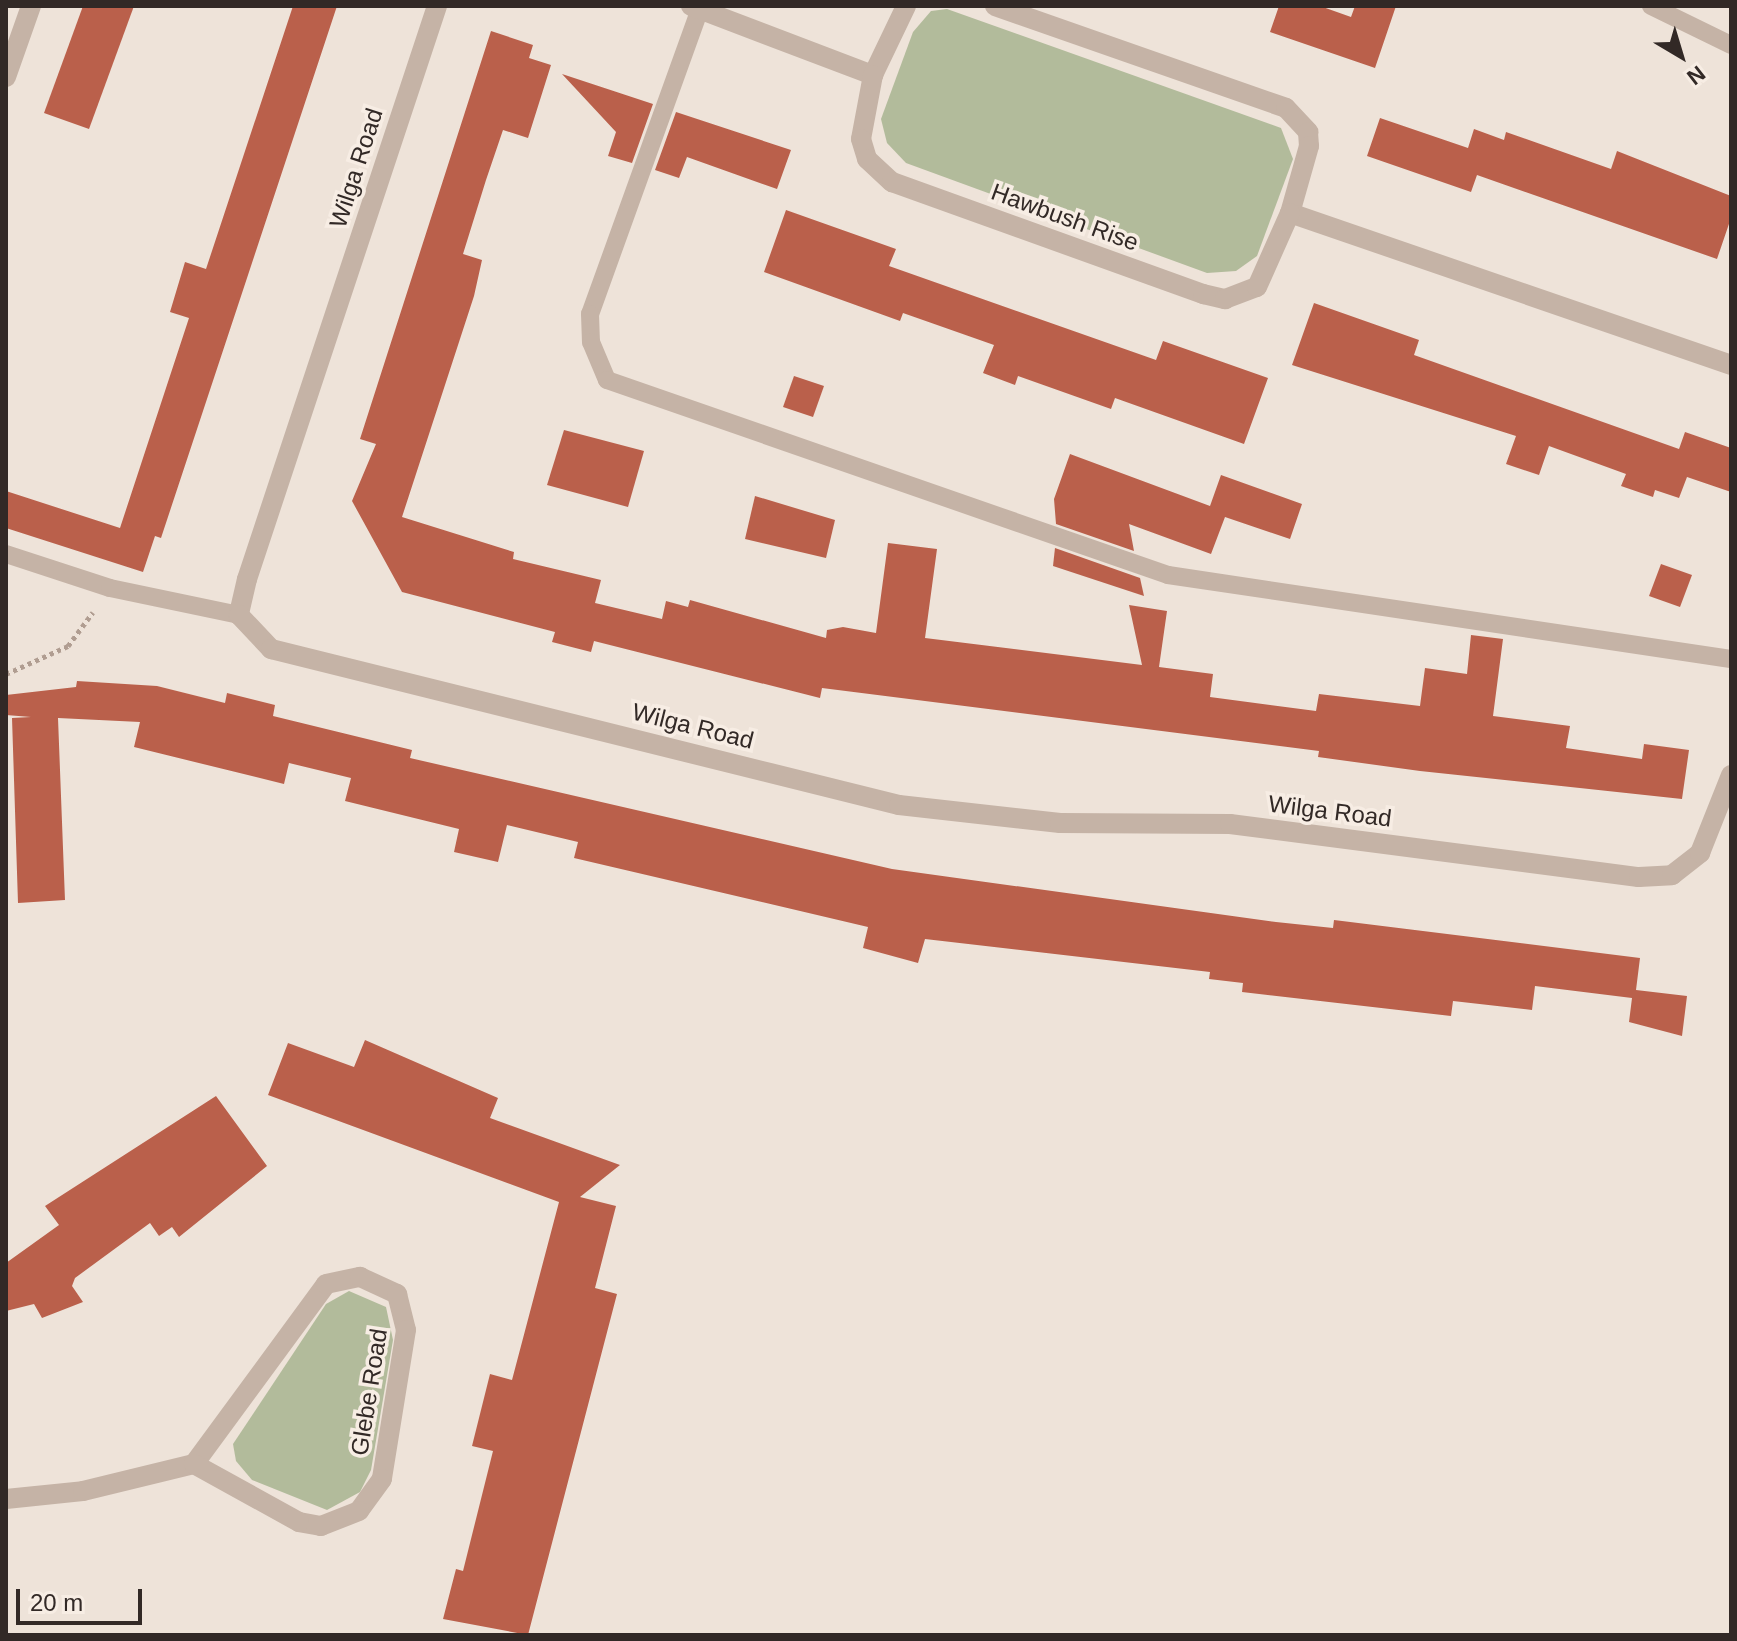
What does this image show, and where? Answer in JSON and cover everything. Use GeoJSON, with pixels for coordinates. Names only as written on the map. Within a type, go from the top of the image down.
{"type":"FeatureCollection","features":[{"type":"Feature","properties":{"kind":"street"},"geometry":{"type":"LineString","coordinates":[[6,77],[31,6]]}},
{"type":"Feature","properties":{"kind":"street","name":"Wilga Road"},"geometry":{"type":"LineString","coordinates":[[437,6],[239,615],[271,649],[899,805],[1060,823],[1230,824],[1639,877],[1672,875],[1700,853],[1731,775]]}},
{"type":"Feature","properties":{"kind":"street","name":"Hawbush Rise"},"geometry":{"type":"LineString","coordinates":[[906,6],[873,75],[861,139],[867,159],[892,182],[1203,294],[1225,299],[1257,287],[1290,213],[1309,146],[1308,132],[1286,108],[995,6]]}},
{"type":"Feature","properties":{"kind":"street"},"geometry":{"type":"LineString","coordinates":[[697,7],[873,75]]}},
{"type":"Feature","properties":{"kind":"street"},"geometry":{"type":"LineString","coordinates":[[1290,213],[1731,365]]}},
{"type":"Feature","properties":{"kind":"street","name":"Glebe Road"},"geometry":{"type":"LineString","coordinates":[[360,1277],[397,1294],[406,1330],[382,1479],[359,1511],[321,1526],[299,1522],[194,1464],[326,1284],[360,1277]]}},
{"type":"Feature","properties":{"kind":"street"},"geometry":{"type":"LineString","coordinates":[[6,1499],[83,1491],[194,1464]]}},
{"type":"Feature","properties":{"kind":"lane"},"geometry":{"type":"LineString","coordinates":[[1651,6],[1731,45]]}},
{"type":"Feature","properties":{"kind":"lane"},"geometry":{"type":"LineString","coordinates":[[697,7],[590,314],[591,342],[607,380],[1168,575],[1731,659]]}},
{"type":"Feature","properties":{"kind":"lane"},"geometry":{"type":"LineString","coordinates":[[6,554],[110,588],[239,615]]}},
{"type":"Feature","properties":{"kind":"path"},"geometry":{"type":"LineString","coordinates":[[6,674],[68,646],[110,588]]}},
{"type":"Feature","properties":{"kind":"green space"},"geometry":{"type":"Polygon","coordinates":[[[947,9],[1281,128],[1293,159],[1257,256],[1236,271],[1207,273],[906,163],[887,143],[881,119],[913,32],[931,11],[947,9]]]}},
{"type":"Feature","properties":{"kind":"green space"},"geometry":{"type":"Polygon","coordinates":[[[349,1291],[386,1307],[393,1340],[371,1470],[360,1492],[327,1510],[252,1480],[236,1461],[233,1444],[326,1304],[349,1291]]]}},
{"type":"Feature","properties":{"kind":"building"},"geometry":{"type":"Polygon","coordinates":[[[83,6],[134,6],[89,129],[44,113],[83,6]]]}},
{"type":"Feature","properties":{"kind":"building"},"geometry":{"type":"Polygon","coordinates":[[[293,6],[337,6],[161,538],[155,536],[143,572],[6,528],[6,491],[120,528],[189,318],[170,312],[185,262],[206,269],[293,6]]]}},
{"type":"Feature","properties":{"kind":"building"},"geometry":{"type":"Polygon","coordinates":[[[1279,6],[1320,6],[1351,17],[1355,6],[1396,6],[1375,68],[1270,32],[1279,6]]]}},
{"type":"Feature","properties":{"kind":"building"},"geometry":{"type":"Polygon","coordinates":[[[491,31],[533,45],[529,58],[551,65],[528,138],[503,130],[486,180],[463,254],[482,260],[474,296],[402,517],[514,552],[513,559],[601,580],[595,603],[662,619],[666,601],[688,607],[690,600],[826,638],[827,630],[843,627],[876,633],[888,543],[937,549],[925,638],[1142,665],[1129,605],[1167,611],[1159,667],[1213,674],[1210,697],[1316,711],[1319,694],[1420,706],[1425,668],[1467,674],[1471,635],[1503,639],[1493,716],[1570,726],[1566,748],[1642,759],[1644,744],[1689,750],[1682,799],[1420,771],[1318,757],[1319,751],[822,688],[820,698],[594,641],[591,652],[552,642],[555,632],[402,592],[352,501],[376,444],[360,439],[491,31]]]}},
{"type":"Feature","properties":{"kind":"building"},"geometry":{"type":"Polygon","coordinates":[[[562,74],[653,104],[632,163],[608,156],[616,132],[562,74]]]}},
{"type":"Feature","properties":{"kind":"building"},"geometry":{"type":"Polygon","coordinates":[[[676,112],[791,150],[777,189],[687,157],[679,178],[655,170],[676,112]]]}},
{"type":"Feature","properties":{"kind":"building"},"geometry":{"type":"Polygon","coordinates":[[[1380,118],[1468,148],[1474,129],[1504,140],[1506,132],[1611,169],[1617,151],[1731,196],[1731,218],[1717,259],[1477,175],[1471,192],[1367,156],[1380,118]]]}},
{"type":"Feature","properties":{"kind":"building"},"geometry":{"type":"Polygon","coordinates":[[[786,210],[896,249],[889,266],[1156,360],[1163,341],[1268,378],[1244,444],[1115,398],[1111,409],[1018,376],[1015,385],[983,373],[994,345],[903,313],[900,321],[764,272],[786,210]]]}},
{"type":"Feature","properties":{"kind":"building"},"geometry":{"type":"Polygon","coordinates":[[[1314,303],[1419,340],[1414,355],[1679,449],[1685,432],[1731,448],[1731,492],[1687,477],[1679,498],[1655,490],[1653,497],[1621,486],[1626,474],[1549,446],[1539,475],[1506,464],[1516,436],[1292,365],[1314,303]]]}},
{"type":"Feature","properties":{"kind":"building"},"geometry":{"type":"Polygon","coordinates":[[[794,376],[824,386],[813,417],[783,407],[794,376]]]}},
{"type":"Feature","properties":{"kind":"building"},"geometry":{"type":"Polygon","coordinates":[[[564,430],[644,451],[628,507],[547,485],[564,430]]]}},
{"type":"Feature","properties":{"kind":"building"},"geometry":{"type":"Polygon","coordinates":[[[1070,454],[1210,506],[1221,475],[1302,504],[1290,539],[1225,517],[1211,554],[1129,524],[1134,551],[1056,524],[1054,499],[1070,454]]]}},
{"type":"Feature","properties":{"kind":"building"},"geometry":{"type":"Polygon","coordinates":[[[755,496],[835,520],[826,558],[745,539],[755,496]]]}},
{"type":"Feature","properties":{"kind":"building"},"geometry":{"type":"Polygon","coordinates":[[[1055,548],[1140,578],[1144,596],[1053,566],[1055,548]]]}},
{"type":"Feature","properties":{"kind":"building"},"geometry":{"type":"Polygon","coordinates":[[[1661,564],[1692,575],[1680,607],[1649,596],[1661,564]]]}},
{"type":"Feature","properties":{"kind":"building"},"geometry":{"type":"Polygon","coordinates":[[[77,681],[157,686],[225,703],[227,693],[275,705],[273,716],[412,750],[410,758],[892,869],[1276,922],[1333,928],[1334,920],[1640,958],[1636,990],[1687,996],[1682,1036],[1629,1022],[1632,998],[1535,986],[1532,1010],[1453,1001],[1451,1016],[1242,992],[1243,983],[1209,979],[1210,972],[925,939],[918,963],[863,948],[868,927],[574,858],[578,842],[507,825],[498,862],[454,852],[459,829],[345,801],[351,778],[289,763],[284,784],[134,747],[140,722],[58,718],[65,900],[18,903],[12,718],[31,717],[6,715],[6,695],[76,687],[77,681]]]}},
{"type":"Feature","properties":{"kind":"building"},"geometry":{"type":"Polygon","coordinates":[[[365,1040],[498,1098],[490,1118],[620,1165],[580,1197],[616,1206],[595,1288],[617,1294],[528,1635],[443,1619],[456,1569],[463,1571],[493,1451],[472,1446],[490,1374],[512,1380],[559,1202],[268,1095],[288,1043],[354,1067],[365,1040]]]}},
{"type":"Feature","properties":{"kind":"building"},"geometry":{"type":"Polygon","coordinates":[[[216,1096],[267,1166],[179,1237],[172,1227],[159,1236],[150,1223],[75,1278],[72,1286],[83,1302],[42,1318],[34,1304],[6,1311],[6,1263],[59,1225],[45,1206],[216,1096]]]}}]}
